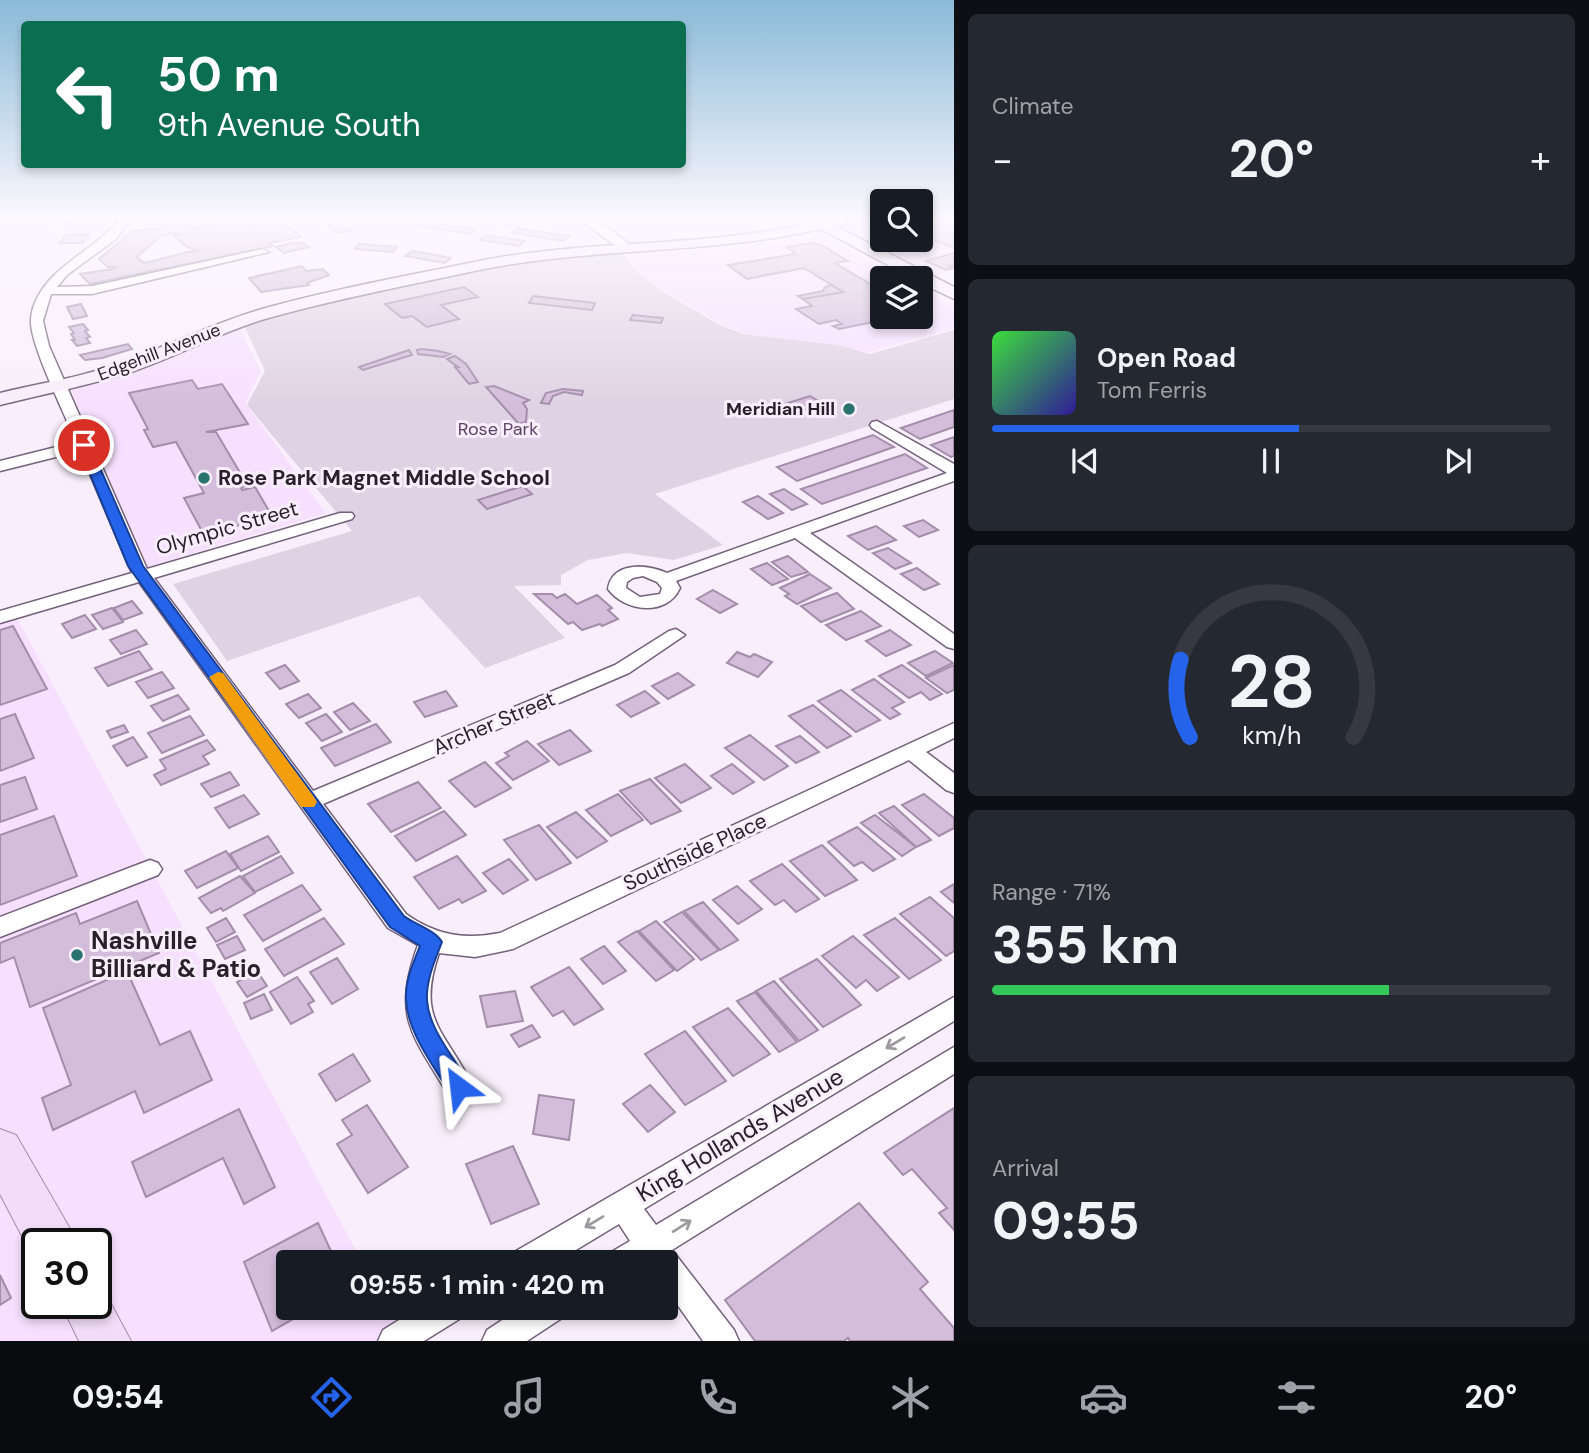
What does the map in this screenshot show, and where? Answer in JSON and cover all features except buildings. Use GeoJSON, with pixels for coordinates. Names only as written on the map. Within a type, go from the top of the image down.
{"type":"FeatureCollection","features":[{"type":"Feature","properties":{"kind":"main road"},"geometry":{"type":"LineString","coordinates":[[0,1150],[43,1228]]}},
{"type":"Feature","properties":{"kind":"main road"},"geometry":{"type":"LineString","coordinates":[[94,1319],[106,1341]]}},
{"type":"Feature","properties":{"kind":"street"},"geometry":{"type":"LineString","coordinates":[[58,280],[47,291],[38,313],[38,328],[126,548],[136,566],[397,921],[410,932],[431,942],[419,976],[416,1000],[423,1025],[459,1087]]}},
{"type":"Feature","properties":{"kind":"street"},"geometry":{"type":"LineString","coordinates":[[47,291],[99,288],[138,280]]}},
{"type":"Feature","properties":{"kind":"street","name":"Edgehill Avenue"},"geometry":{"type":"LineString","coordinates":[[0,399],[127,367],[216,330],[286,307],[418,280]]}},
{"type":"Feature","properties":{"kind":"street"},"geometry":{"type":"LineString","coordinates":[[927,280],[954,294]]}},
{"type":"Feature","properties":{"kind":"street"},"geometry":{"type":"LineString","coordinates":[[877,425],[954,473]]}},
{"type":"Feature","properties":{"kind":"street"},"geometry":{"type":"LineString","coordinates":[[0,466],[84,445]]}},
{"type":"Feature","properties":{"kind":"street"},"geometry":{"type":"LineString","coordinates":[[666,579],[954,473]]}},
{"type":"Feature","properties":{"kind":"street","name":"Olympic Street"},"geometry":{"type":"LineString","coordinates":[[0,617],[346,516]]}},
{"type":"Feature","properties":{"kind":"street"},"geometry":{"type":"LineString","coordinates":[[797,532],[954,643]]}},
{"type":"Feature","properties":{"kind":"street","name":"Archer Street"},"geometry":{"type":"LineString","coordinates":[[308,802],[622,669],[676,635]]}},
{"type":"Feature","properties":{"kind":"street","name":"Southside Place"},"geometry":{"type":"LineString","coordinates":[[431,942],[480,948],[504,942],[954,730]]}},
{"type":"Feature","properties":{"kind":"street"},"geometry":{"type":"LineString","coordinates":[[910,750],[954,785]]}},
{"type":"Feature","properties":{"kind":"street"},"geometry":{"type":"LineString","coordinates":[[0,927],[150,869]]}},
{"type":"Feature","properties":{"kind":"street","name":"King Hollands Avenue"},"geometry":{"type":"LineString","coordinates":[[547,1250],[954,1008]]}},
{"type":"Feature","properties":{"kind":"street"},"geometry":{"type":"LineString","coordinates":[[671,1250],[954,1059]]}},
{"type":"Feature","properties":{"kind":"street"},"geometry":{"type":"LineString","coordinates":[[622,1205],[656,1250]]}},
{"type":"Feature","properties":{"kind":"street"},"geometry":{"type":"LineString","coordinates":[[678,1280],[723,1341]]}},
{"type":"Feature","properties":{"kind":"street"},"geometry":{"type":"LineString","coordinates":[[394,1341],[429,1320]]}},
{"type":"Feature","properties":{"kind":"street"},"geometry":{"type":"LineString","coordinates":[[498,1341],[531,1320]]}},
{"type":"Feature","properties":{"kind":"shaded area"},"geometry":{"type":"Polygon","coordinates":[[[649,280],[870,280],[870,329],[933,329],[933,296],[954,308],[954,328],[869,352],[744,333],[721,324],[649,280]]]}},
{"type":"Feature","properties":{"kind":"shaded area","name":"Rose Park Magnet Middle School"},"geometry":{"type":"Polygon","coordinates":[[[239,327],[261,371],[245,403],[326,513],[147,567],[130,540],[71,388],[164,360],[239,327]]]}},
{"type":"Feature","properties":{"kind":"shaded area"},"geometry":{"type":"Polygon","coordinates":[[[14,612],[356,1250],[276,1250],[276,1320],[394,1320],[402,1336],[394,1341],[0,1341],[0,617],[14,612]]]}},
{"type":"Feature","properties":{"kind":"green space","name":"Rose Park"},"geometry":{"type":"Polygon","coordinates":[[[437,280],[647,280],[720,325],[743,334],[838,345],[870,354],[954,330],[954,399],[655,494],[723,545],[674,560],[627,553],[588,560],[561,575],[561,585],[514,586],[565,638],[485,668],[419,596],[227,661],[173,584],[352,531],[247,405],[265,371],[244,325],[437,280]]]}},
{"type":"Feature","properties":{"kind":"slow traffic"},"geometry":{"type":"LineString","coordinates":[[218,677],[308,802]]}},
{"type":"Feature","properties":{"kind":"place","name":"Meridian Hill"},"geometry":{"type":"Point","coordinates":[849,409]}},
{"type":"Feature","properties":{"kind":"place","name":"Rose Park Magnet Middle School"},"geometry":{"type":"Point","coordinates":[204,478]}},
{"type":"Feature","properties":{"kind":"place","name":"Nashville Billiard & Patio"},"geometry":{"type":"Point","coordinates":[77,955]}},
{"type":"Feature","properties":{"kind":"route"},"geometry":{"type":"LineString","coordinates":[[84,445],[136,566],[397,921],[410,932],[431,942],[419,976],[416,1000],[423,1025],[459,1087]]}}]}
